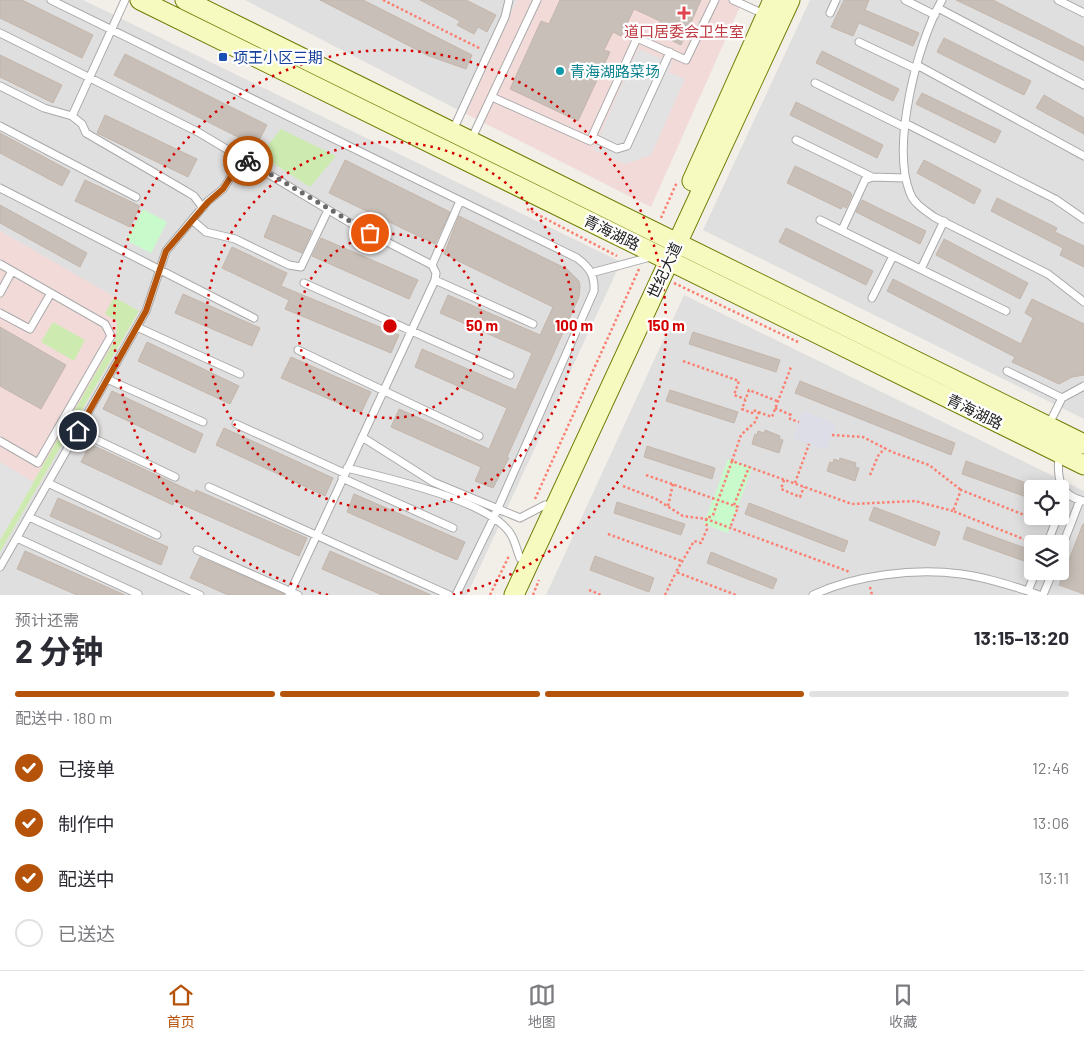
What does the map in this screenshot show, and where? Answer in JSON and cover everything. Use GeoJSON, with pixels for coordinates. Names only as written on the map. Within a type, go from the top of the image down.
{"type":"FeatureCollection","features":[{"type":"Feature","properties":{"kind":"main road","name":"青海湖路"},"geometry":{"type":"LineString","coordinates":[[140,0],[661,248],[1044,435],[1084,444]]}},
{"type":"Feature","properties":{"kind":"main road","name":"青海湖路"},"geometry":{"type":"LineString","coordinates":[[185,0],[470,142],[661,248]]}},
{"type":"Feature","properties":{"kind":"main road","name":"世纪大道"},"geometry":{"type":"LineString","coordinates":[[514,595],[661,248],[790,0]]}},
{"type":"Feature","properties":{"kind":"main road","name":"世纪大道"},"geometry":{"type":"LineString","coordinates":[[503,595],[517,551],[545,505],[770,8]]}},
{"type":"Feature","properties":{"kind":"main road","name":"青海湖路"},"geometry":{"type":"LineString","coordinates":[[1044,435],[1059,452],[1084,465]]}},
{"type":"Feature","properties":{"kind":"lane"},"geometry":{"type":"LineString","coordinates":[[50,0],[577,258],[587,266],[595,280],[594,291],[495,514],[456,595]]}},
{"type":"Feature","properties":{"kind":"lane"},"geometry":{"type":"LineString","coordinates":[[72,116],[125,0]]}},
{"type":"Feature","properties":{"kind":"lane"},"geometry":{"type":"LineString","coordinates":[[452,133],[505,17],[509,0]]}},
{"type":"Feature","properties":{"kind":"lane"},"geometry":{"type":"LineString","coordinates":[[470,142],[537,0]]}},
{"type":"Feature","properties":{"kind":"lane"},"geometry":{"type":"LineString","coordinates":[[492,97],[590,142],[637,38],[686,60],[715,0]]}},
{"type":"Feature","properties":{"kind":"lane"},"geometry":{"type":"LineString","coordinates":[[733,0],[770,8]]}},
{"type":"Feature","properties":{"kind":"lane"},"geometry":{"type":"LineString","coordinates":[[830,13],[836,0]]}},
{"type":"Feature","properties":{"kind":"lane"},"geometry":{"type":"LineString","coordinates":[[904,0],[936,12],[1084,85]]}},
{"type":"Feature","properties":{"kind":"lane"},"geometry":{"type":"LineString","coordinates":[[942,0],[925,38],[904,125],[905,178],[910,195],[919,206],[944,221],[1048,274],[1084,302]]}},
{"type":"Feature","properties":{"kind":"lane"},"geometry":{"type":"LineString","coordinates":[[1058,0],[1084,13]]}},
{"type":"Feature","properties":{"kind":"lane"},"geometry":{"type":"LineString","coordinates":[[0,33],[90,76],[198,132],[328,210],[432,265],[436,273],[435,280],[290,593]]}},
{"type":"Feature","properties":{"kind":"lane"},"geometry":{"type":"LineString","coordinates":[[859,42],[917,67],[1084,156]]}},
{"type":"Feature","properties":{"kind":"lane"},"geometry":{"type":"LineString","coordinates":[[592,137],[617,149],[627,146],[670,52]]}},
{"type":"Feature","properties":{"kind":"lane"},"geometry":{"type":"LineString","coordinates":[[814,83],[1055,199],[1084,219]]}},
{"type":"Feature","properties":{"kind":"lane"},"geometry":{"type":"LineString","coordinates":[[0,86],[44,108],[72,116],[82,124],[86,133],[184,190],[203,208]]}},
{"type":"Feature","properties":{"kind":"lane"},"geometry":{"type":"LineString","coordinates":[[0,126],[136,197]]}},
{"type":"Feature","properties":{"kind":"lane"},"geometry":{"type":"LineString","coordinates":[[796,140],[872,177],[905,178]]}},
{"type":"Feature","properties":{"kind":"lane"},"geometry":{"type":"LineString","coordinates":[[0,567],[136,327],[148,304],[158,269],[166,251],[203,208],[223,189],[243,158]]}},
{"type":"Feature","properties":{"kind":"lane"},"geometry":{"type":"LineString","coordinates":[[842,230],[865,180],[872,177]]}},
{"type":"Feature","properties":{"kind":"lane"},"geometry":{"type":"LineString","coordinates":[[0,188],[254,318]]}},
{"type":"Feature","properties":{"kind":"lane"},"geometry":{"type":"LineString","coordinates":[[432,265],[460,201]]}},
{"type":"Feature","properties":{"kind":"lane"},"geometry":{"type":"LineString","coordinates":[[192,220],[206,232],[235,240],[289,265],[301,267],[328,210]]}},
{"type":"Feature","properties":{"kind":"lane"},"geometry":{"type":"LineString","coordinates":[[820,220],[1006,311]]}},
{"type":"Feature","properties":{"kind":"lane"},"geometry":{"type":"LineString","coordinates":[[921,269],[944,221]]}},
{"type":"Feature","properties":{"kind":"lane"},"geometry":{"type":"LineString","coordinates":[[591,273],[661,248]]}},
{"type":"Feature","properties":{"kind":"lane"},"geometry":{"type":"LineString","coordinates":[[872,298],[893,256]]}},
{"type":"Feature","properties":{"kind":"lane"},"geometry":{"type":"LineString","coordinates":[[0,264],[105,324],[110,333],[109,341],[38,463],[1,444]]}},
{"type":"Feature","properties":{"kind":"lane"},"geometry":{"type":"LineString","coordinates":[[0,293],[12,271]]}},
{"type":"Feature","properties":{"kind":"lane"},"geometry":{"type":"LineString","coordinates":[[435,280],[533,324]]}},
{"type":"Feature","properties":{"kind":"lane"},"geometry":{"type":"LineString","coordinates":[[304,283],[510,375]]}},
{"type":"Feature","properties":{"kind":"lane"},"geometry":{"type":"LineString","coordinates":[[0,313],[30,329],[50,293]]}},
{"type":"Feature","properties":{"kind":"lane"},"geometry":{"type":"LineString","coordinates":[[136,327],[240,374]]}},
{"type":"Feature","properties":{"kind":"lane"},"geometry":{"type":"LineString","coordinates":[[298,350],[479,436]]}},
{"type":"Feature","properties":{"kind":"lane"},"geometry":{"type":"LineString","coordinates":[[1008,371],[1062,398]]}},
{"type":"Feature","properties":{"kind":"lane"},"geometry":{"type":"LineString","coordinates":[[107,378],[202,422]]}},
{"type":"Feature","properties":{"kind":"lane"},"geometry":{"type":"LineString","coordinates":[[1044,435],[1062,398],[1084,386]]}},
{"type":"Feature","properties":{"kind":"lane"},"geometry":{"type":"LineString","coordinates":[[236,424],[345,473],[453,528]]}},
{"type":"Feature","properties":{"kind":"lane"},"geometry":{"type":"LineString","coordinates":[[78,431],[175,477]]}},
{"type":"Feature","properties":{"kind":"lane"},"geometry":{"type":"LineString","coordinates":[[362,437],[434,482],[495,514],[510,533],[517,551]]}},
{"type":"Feature","properties":{"kind":"lane"},"geometry":{"type":"LineString","coordinates":[[1059,452],[1059,480]]}},
{"type":"Feature","properties":{"kind":"lane"},"geometry":{"type":"LineString","coordinates":[[345,473],[432,490],[495,514],[520,518],[545,505]]}},
{"type":"Feature","properties":{"kind":"lane"},"geometry":{"type":"LineString","coordinates":[[48,483],[157,535]]}},
{"type":"Feature","properties":{"kind":"lane"},"geometry":{"type":"LineString","coordinates":[[209,487],[449,595]]}},
{"type":"Feature","properties":{"kind":"lane"},"geometry":{"type":"LineString","coordinates":[[1067,535],[1082,500],[1069,495]]}},
{"type":"Feature","properties":{"kind":"lane"},"geometry":{"type":"LineString","coordinates":[[29,517],[200,595]]}},
{"type":"Feature","properties":{"kind":"lane"},"geometry":{"type":"LineString","coordinates":[[17,538],[138,594]]}},
{"type":"Feature","properties":{"kind":"lane"},"geometry":{"type":"LineString","coordinates":[[197,550],[298,595]]}},
{"type":"Feature","properties":{"kind":"lane"},"geometry":{"type":"LineString","coordinates":[[813,595],[826,589],[869,579],[914,574],[959,574],[990,579],[1039,595]]}},
{"type":"Feature","properties":{"kind":"lane"},"geometry":{"type":"LineString","coordinates":[[1028,591],[1032,580]]}},
{"type":"Feature","properties":{"kind":"lane"},"geometry":{"type":"LineString","coordinates":[[1043,595],[1049,580]]}},
{"type":"Feature","properties":{"kind":"path"},"geometry":{"type":"LineString","coordinates":[[383,0],[489,53]]}},
{"type":"Feature","properties":{"kind":"path"},"geometry":{"type":"LineString","coordinates":[[528,514],[661,248],[679,176]]}},
{"type":"Feature","properties":{"kind":"path"},"geometry":{"type":"LineString","coordinates":[[684,361],[739,381],[734,395],[745,399]]}},
{"type":"Feature","properties":{"kind":"path"},"geometry":{"type":"LineString","coordinates":[[778,400],[749,390],[742,409],[752,413],[753,410],[772,417],[791,367]]}},
{"type":"Feature","properties":{"kind":"path"},"geometry":{"type":"LineString","coordinates":[[775,408],[791,415],[790,419],[799,422]]}},
{"type":"Feature","properties":{"kind":"path"},"geometry":{"type":"LineString","coordinates":[[706,519],[713,515],[741,435],[755,422],[759,412]]}},
{"type":"Feature","properties":{"kind":"path"},"geometry":{"type":"LineString","coordinates":[[832,435],[864,438],[929,465],[961,490],[1024,515]]}},
{"type":"Feature","properties":{"kind":"path"},"geometry":{"type":"LineString","coordinates":[[795,483],[809,444]]}},
{"type":"Feature","properties":{"kind":"path"},"geometry":{"type":"LineString","coordinates":[[870,475],[878,456],[885,448]]}},
{"type":"Feature","properties":{"kind":"path"},"geometry":{"type":"LineString","coordinates":[[732,461],[852,504],[915,501],[953,511],[1024,539]]}},
{"type":"Feature","properties":{"kind":"path"},"geometry":{"type":"LineString","coordinates":[[734,506],[749,467]]}},
{"type":"Feature","properties":{"kind":"path"},"geometry":{"type":"LineString","coordinates":[[646,475],[738,507],[730,528]]}},
{"type":"Feature","properties":{"kind":"path"},"geometry":{"type":"LineString","coordinates":[[784,480],[781,489],[800,497],[804,487]]}},
{"type":"Feature","properties":{"kind":"path"},"geometry":{"type":"LineString","coordinates":[[668,506],[673,484]]}},
{"type":"Feature","properties":{"kind":"path"},"geometry":{"type":"LineString","coordinates":[[623,486],[656,499],[682,516],[706,519],[869,579]]}},
{"type":"Feature","properties":{"kind":"path"},"geometry":{"type":"LineString","coordinates":[[953,511],[961,490]]}},
{"type":"Feature","properties":{"kind":"path"},"geometry":{"type":"LineString","coordinates":[[665,595],[694,541],[701,543],[707,529],[706,519]]}},
{"type":"Feature","properties":{"kind":"path"},"geometry":{"type":"LineString","coordinates":[[608,534],[682,561]]}},
{"type":"Feature","properties":{"kind":"path"},"geometry":{"type":"LineString","coordinates":[[490,595],[517,551]]}},
{"type":"Feature","properties":{"kind":"path"},"geometry":{"type":"LineString","coordinates":[[676,572],[736,595]]}},
{"type":"Feature","properties":{"kind":"path"},"geometry":{"type":"LineString","coordinates":[[589,590],[601,595]]}},
{"type":"Feature","properties":{"kind":"shaded area","name":"项王小区三期"},"geometry":{"type":"Polygon","coordinates":[[[0,0],[83,0],[621,262],[467,595],[0,595],[0,552],[139,312],[0,231],[0,0]]]}},
{"type":"Feature","properties":{"kind":"shaded area"},"geometry":{"type":"Polygon","coordinates":[[[245,0],[517,0],[466,114],[245,0]]]}},
{"type":"Feature","properties":{"kind":"shaded area"},"geometry":{"type":"Polygon","coordinates":[[[517,0],[743,0],[651,207],[466,114],[517,0]]]}},
{"type":"Feature","properties":{"kind":"shaded area"},"geometry":{"type":"Polygon","coordinates":[[[810,0],[1084,0],[1084,419],[703,230],[810,0]]]}},
{"type":"Feature","properties":{"kind":"shaded area"},"geometry":{"type":"Polygon","coordinates":[[[638,49],[672,63],[668,72],[685,79],[651,155],[625,164],[593,150],[638,49]]]}},
{"type":"Feature","properties":{"kind":"shaded area"},"geometry":{"type":"Polygon","coordinates":[[[0,231],[139,311],[0,552],[0,231]]]}},
{"type":"Feature","properties":{"kind":"shaded area"},"geometry":{"type":"Polygon","coordinates":[[[684,295],[1062,480],[1024,480],[1024,525],[1069,525],[1069,484],[1084,491],[1084,595],[546,595],[684,295]]]}},
{"type":"Feature","properties":{"kind":"shaded area"},"geometry":{"type":"Polygon","coordinates":[[[803,411],[836,424],[826,450],[793,438],[803,411]]]}},
{"type":"Feature","properties":{"kind":"shaded area"},"geometry":{"type":"Polygon","coordinates":[[[0,462],[34,482],[0,540],[0,462]]]}},
{"type":"Feature","properties":{"kind":"green space"},"geometry":{"type":"Polygon","coordinates":[[[281,129],[336,156],[310,187],[260,155],[281,129]]]}},
{"type":"Feature","properties":{"kind":"green space"},"geometry":{"type":"Polygon","coordinates":[[[143,209],[167,222],[151,253],[126,240],[143,209]]]}},
{"type":"Feature","properties":{"kind":"green space"},"geometry":{"type":"Polygon","coordinates":[[[114,297],[139,311],[0,552],[0,540],[116,338],[117,321],[105,314],[114,297]]]}},
{"type":"Feature","properties":{"kind":"green space"},"geometry":{"type":"Polygon","coordinates":[[[53,322],[85,340],[74,361],[41,342],[53,322]]]}},
{"type":"Feature","properties":{"kind":"green space"},"geometry":{"type":"Polygon","coordinates":[[[728,459],[752,468],[728,533],[704,524],[728,459]]]}},
{"type":"Feature","properties":{"kind":"building"},"geometry":{"type":"Polygon","coordinates":[[[0,0],[22,0],[93,35],[82,58],[0,18],[0,0]]]}},
{"type":"Feature","properties":{"kind":"building"},"geometry":{"type":"Polygon","coordinates":[[[320,0],[363,0],[472,55],[466,69],[429,56],[320,0]]]}},
{"type":"Feature","properties":{"kind":"building"},"geometry":{"type":"Polygon","coordinates":[[[420,0],[466,0],[496,15],[487,32],[478,27],[474,34],[457,25],[460,21],[420,0]]]}},
{"type":"Feature","properties":{"kind":"building","name":"青海湖路菜场"},"geometry":{"type":"Polygon","coordinates":[[[560,0],[701,0],[681,45],[654,32],[660,21],[634,9],[621,36],[613,32],[604,50],[610,52],[578,121],[510,89],[541,21],[549,24],[560,0]]]}},
{"type":"Feature","properties":{"kind":"building"},"geometry":{"type":"Polygon","coordinates":[[[844,0],[869,0],[865,10],[919,33],[913,46],[859,23],[853,36],[831,27],[844,0]]]}},
{"type":"Feature","properties":{"kind":"building"},"geometry":{"type":"Polygon","coordinates":[[[956,0],[993,0],[1084,47],[1084,61],[956,0]]]}},
{"type":"Feature","properties":{"kind":"building"},"geometry":{"type":"Polygon","coordinates":[[[944,38],[1031,81],[1024,95],[937,52],[944,38]]]}},
{"type":"Feature","properties":{"kind":"building"},"geometry":{"type":"Polygon","coordinates":[[[822,51],[899,89],[893,101],[816,63],[822,51]]]}},
{"type":"Feature","properties":{"kind":"building"},"geometry":{"type":"Polygon","coordinates":[[[125,54],[267,125],[256,146],[114,75],[125,54]]]}},
{"type":"Feature","properties":{"kind":"building"},"geometry":{"type":"Polygon","coordinates":[[[0,55],[62,85],[53,103],[0,77],[0,55]]]}},
{"type":"Feature","properties":{"kind":"building"},"geometry":{"type":"Polygon","coordinates":[[[922,93],[1001,131],[995,143],[916,104],[922,93]]]}},
{"type":"Feature","properties":{"kind":"building"},"geometry":{"type":"Polygon","coordinates":[[[1044,95],[1084,118],[1084,134],[1036,108],[1044,95]]]}},
{"type":"Feature","properties":{"kind":"building"},"geometry":{"type":"Polygon","coordinates":[[[796,102],[883,145],[877,158],[790,115],[796,102]]]}},
{"type":"Feature","properties":{"kind":"building"},"geometry":{"type":"Polygon","coordinates":[[[105,115],[197,159],[188,177],[97,133],[105,115]]]}},
{"type":"Feature","properties":{"kind":"building"},"geometry":{"type":"Polygon","coordinates":[[[0,133],[70,171],[62,186],[0,153],[0,133]]]}},
{"type":"Feature","properties":{"kind":"building"},"geometry":{"type":"Polygon","coordinates":[[[345,160],[450,212],[435,244],[329,193],[345,160]]]}},
{"type":"Feature","properties":{"kind":"building"},"geometry":{"type":"Polygon","coordinates":[[[924,160],[981,190],[974,204],[917,173],[924,160]]]}},
{"type":"Feature","properties":{"kind":"building"},"geometry":{"type":"Polygon","coordinates":[[[795,166],[850,192],[852,195],[846,208],[843,206],[841,209],[787,183],[795,166]]]}},
{"type":"Feature","properties":{"kind":"building"},"geometry":{"type":"Polygon","coordinates":[[[85,180],[140,206],[130,227],[75,201],[85,180]]]}},
{"type":"Feature","properties":{"kind":"building"},"geometry":{"type":"Polygon","coordinates":[[[997,198],[1057,228],[1055,232],[1084,246],[1084,267],[1060,255],[1063,248],[991,211],[997,198]]]}},
{"type":"Feature","properties":{"kind":"building"},"geometry":{"type":"Polygon","coordinates":[[[862,200],[926,231],[920,244],[856,212],[862,200]]]}},
{"type":"Feature","properties":{"kind":"building"},"geometry":{"type":"Polygon","coordinates":[[[0,205],[87,253],[80,267],[0,223],[0,205]]]}},
{"type":"Feature","properties":{"kind":"building"},"geometry":{"type":"Polygon","coordinates":[[[273,215],[312,231],[302,253],[264,237],[273,215]]]}},
{"type":"Feature","properties":{"kind":"building"},"geometry":{"type":"Polygon","coordinates":[[[459,216],[567,269],[579,281],[580,287],[579,297],[507,457],[509,458],[493,488],[475,481],[481,467],[391,427],[399,409],[489,449],[507,408],[415,367],[422,349],[516,390],[532,353],[440,313],[448,295],[540,335],[553,307],[444,254],[459,216]]]}},
{"type":"Feature","properties":{"kind":"building"},"geometry":{"type":"Polygon","coordinates":[[[786,228],[873,271],[866,285],[779,242],[786,228]]]}},
{"type":"Feature","properties":{"kind":"building"},"geometry":{"type":"Polygon","coordinates":[[[321,238],[418,280],[409,299],[312,256],[321,238]]]}},
{"type":"Feature","properties":{"kind":"building"},"geometry":{"type":"Polygon","coordinates":[[[944,239],[1028,283],[1020,299],[936,255],[944,239]]]}},
{"type":"Feature","properties":{"kind":"building"},"geometry":{"type":"Polygon","coordinates":[[[232,247],[287,273],[281,286],[399,335],[391,353],[285,309],[289,300],[222,268],[232,247]]]}},
{"type":"Feature","properties":{"kind":"building"},"geometry":{"type":"Polygon","coordinates":[[[893,279],[1021,344],[1033,318],[1025,313],[1032,299],[1084,324],[1084,375],[1072,377],[1059,384],[1012,362],[1015,357],[887,291],[893,279]]]}},
{"type":"Feature","properties":{"kind":"building"},"geometry":{"type":"Polygon","coordinates":[[[183,294],[260,328],[252,346],[175,313],[183,294]]]}},
{"type":"Feature","properties":{"kind":"building"},"geometry":{"type":"Polygon","coordinates":[[[0,327],[66,365],[41,409],[0,386],[0,327]]]}},
{"type":"Feature","properties":{"kind":"building"},"geometry":{"type":"Polygon","coordinates":[[[693,332],[780,360],[776,372],[689,344],[693,332]]]}},
{"type":"Feature","properties":{"kind":"building"},"geometry":{"type":"Polygon","coordinates":[[[147,342],[239,386],[230,404],[138,361],[147,342]]]}},
{"type":"Feature","properties":{"kind":"building"},"geometry":{"type":"Polygon","coordinates":[[[291,357],[371,392],[361,413],[281,378],[291,357]]]}},
{"type":"Feature","properties":{"kind":"building"},"geometry":{"type":"Polygon","coordinates":[[[800,381],[955,443],[951,455],[795,393],[800,381]]]}},
{"type":"Feature","properties":{"kind":"building"},"geometry":{"type":"Polygon","coordinates":[[[670,390],[738,412],[734,423],[666,401],[670,390]]]}},
{"type":"Feature","properties":{"kind":"building"},"geometry":{"type":"Polygon","coordinates":[[[112,391],[203,434],[195,453],[103,409],[112,391]]]}},
{"type":"Feature","properties":{"kind":"building"},"geometry":{"type":"Polygon","coordinates":[[[224,428],[333,478],[325,496],[216,445],[224,428]]]}},
{"type":"Feature","properties":{"kind":"building"},"geometry":{"type":"Polygon","coordinates":[[[765,430],[780,436],[779,439],[783,440],[779,453],[752,444],[755,434],[757,435],[758,431],[764,433],[765,430]]]}},
{"type":"Feature","properties":{"kind":"building"},"geometry":{"type":"Polygon","coordinates":[[[90,444],[195,493],[196,490],[307,538],[299,556],[174,501],[173,505],[81,462],[90,444]]]}},
{"type":"Feature","properties":{"kind":"building"},"geometry":{"type":"Polygon","coordinates":[[[647,446],[715,468],[712,479],[644,457],[647,446]]]}},
{"type":"Feature","properties":{"kind":"building"},"geometry":{"type":"Polygon","coordinates":[[[840,458],[856,463],[855,467],[859,468],[855,481],[827,471],[830,462],[833,463],[834,459],[839,461],[840,458]]]}},
{"type":"Feature","properties":{"kind":"building"},"geometry":{"type":"Polygon","coordinates":[[[966,461],[1024,482],[1024,496],[962,474],[966,461]]]}},
{"type":"Feature","properties":{"kind":"building"},"geometry":{"type":"Polygon","coordinates":[[[354,494],[465,542],[457,560],[347,512],[354,494]]]}},
{"type":"Feature","properties":{"kind":"building"},"geometry":{"type":"Polygon","coordinates":[[[58,498],[168,547],[161,565],[50,516],[58,498]]]}},
{"type":"Feature","properties":{"kind":"building"},"geometry":{"type":"Polygon","coordinates":[[[617,502],[685,524],[681,535],[614,513],[617,502]]]}},
{"type":"Feature","properties":{"kind":"building"},"geometry":{"type":"Polygon","coordinates":[[[749,503],[848,541],[844,552],[745,514],[749,503]]]}},
{"type":"Feature","properties":{"kind":"building"},"geometry":{"type":"Polygon","coordinates":[[[874,507],[940,532],[935,546],[869,520],[874,507]]]}},
{"type":"Feature","properties":{"kind":"building"},"geometry":{"type":"Polygon","coordinates":[[[1084,524],[1084,594],[1059,585],[1061,580],[1069,580],[1069,560],[1084,524]]]}},
{"type":"Feature","properties":{"kind":"building"},"geometry":{"type":"Polygon","coordinates":[[[967,527],[1024,548],[1024,561],[963,539],[967,527]]]}},
{"type":"Feature","properties":{"kind":"building"},"geometry":{"type":"Polygon","coordinates":[[[25,551],[125,595],[77,595],[17,569],[25,551]]]}},
{"type":"Feature","properties":{"kind":"building"},"geometry":{"type":"Polygon","coordinates":[[[330,551],[431,595],[382,595],[322,569],[330,551]]]}},
{"type":"Feature","properties":{"kind":"building"},"geometry":{"type":"Polygon","coordinates":[[[711,552],[777,579],[773,589],[707,563],[711,552]]]}},
{"type":"Feature","properties":{"kind":"building"},"geometry":{"type":"Polygon","coordinates":[[[595,556],[654,578],[649,592],[590,570],[595,556]]]}},
{"type":"Feature","properties":{"kind":"building"},"geometry":{"type":"Polygon","coordinates":[[[200,557],[284,595],[228,595],[190,578],[200,557]]]}},
{"type":"Feature","properties":{"kind":"way so far"},"geometry":{"type":"LineString","coordinates":[[248,161],[328,210],[370,233]]}},
{"type":"Feature","properties":{"kind":"place","name":"道口居委会卫生室"},"geometry":{"type":"Point","coordinates":[684,13]}},
{"type":"Feature","properties":{"kind":"place","name":"项王小区三期"},"geometry":{"type":"Point","coordinates":[223,57]}},
{"type":"Feature","properties":{"kind":"place","name":"青海湖路菜场"},"geometry":{"type":"Point","coordinates":[560,71]}},
{"type":"Feature","properties":{"kind":"route"},"geometry":{"type":"LineString","coordinates":[[78,431],[146,311],[158,269],[166,251],[208,202],[223,189],[243,158],[248,161]]}}]}
